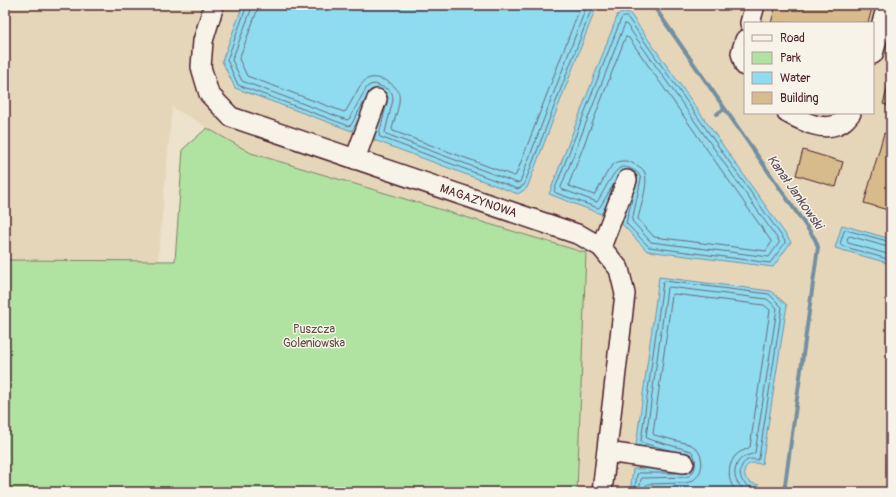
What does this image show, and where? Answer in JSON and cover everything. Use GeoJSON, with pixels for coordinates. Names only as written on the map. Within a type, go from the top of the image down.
{"type":"FeatureCollection","features":[{"type":"Feature","properties":{"kind":"street","name":"MAGAZYNOWA"},"geometry":{"type":"LineString","coordinates":[[214,5],[203,41],[201,67],[209,94],[231,117],[580,235],[601,247],[619,269],[625,294],[602,492]]}},
{"type":"Feature","properties":{"kind":"street"},"geometry":{"type":"LineString","coordinates":[[750,22],[755,5]]}},
{"type":"Feature","properties":{"kind":"street"},"geometry":{"type":"LineString","coordinates":[[874,50],[887,5]]}},
{"type":"Feature","properties":{"kind":"street"},"geometry":{"type":"LineString","coordinates":[[744,43],[741,53],[744,63]]}},
{"type":"Feature","properties":{"kind":"street"},"geometry":{"type":"LineString","coordinates":[[355,159],[377,99]]}},
{"type":"Feature","properties":{"kind":"street"},"geometry":{"type":"LineString","coordinates":[[789,114],[802,121],[822,127],[837,125],[846,120],[850,114]]}},
{"type":"Feature","properties":{"kind":"street"},"geometry":{"type":"LineString","coordinates":[[601,247],[627,180]]}},
{"type":"Feature","properties":{"kind":"street"},"geometry":{"type":"LineString","coordinates":[[607,452],[684,463]]}},
{"type":"Feature","properties":{"kind":"shaded area"},"geometry":{"type":"Polygon","coordinates":[[[5,5],[891,5],[891,492],[577,492],[586,253],[251,153],[172,107],[158,261],[5,260],[5,5]]]}},
{"type":"Feature","properties":{"kind":"green space","name":"Puszcza Goleniowska"},"geometry":{"type":"Polygon","coordinates":[[[207,128],[251,153],[586,253],[577,492],[5,492],[5,260],[175,261],[183,149],[207,128]]]}},
{"type":"Feature","properties":{"kind":"water"},"geometry":{"type":"Polygon","coordinates":[[[243,5],[597,5],[527,188],[518,194],[374,140],[384,97],[373,93],[352,131],[235,88],[222,61],[243,5]]]}},
{"type":"Feature","properties":{"kind":"water"},"geometry":{"type":"Polygon","coordinates":[[[629,12],[791,242],[773,267],[647,251],[622,224],[632,179],[623,176],[601,214],[549,194],[618,14],[629,12]]]}},
{"type":"Feature","properties":{"kind":"water"},"geometry":{"type":"Polygon","coordinates":[[[842,225],[891,239],[891,264],[835,248],[842,225]]]}},
{"type":"Feature","properties":{"kind":"water"},"geometry":{"type":"Polygon","coordinates":[[[659,277],[771,291],[787,305],[762,464],[751,463],[747,466],[744,473],[748,480],[759,485],[758,492],[630,492],[633,469],[686,468],[686,458],[636,445],[659,277]]]}},
{"type":"Feature","properties":{"kind":"building"},"geometry":{"type":"Polygon","coordinates":[[[776,5],[873,5],[868,22],[771,22],[776,5]]]}},
{"type":"Feature","properties":{"kind":"building"},"geometry":{"type":"Polygon","coordinates":[[[891,75],[891,97],[889,106],[883,104],[891,75]]]}},
{"type":"Feature","properties":{"kind":"building"},"geometry":{"type":"Polygon","coordinates":[[[884,133],[891,135],[891,211],[864,203],[884,133]]]}},
{"type":"Feature","properties":{"kind":"building"},"geometry":{"type":"Polygon","coordinates":[[[803,150],[843,162],[836,187],[796,175],[803,150]]]}},
{"type":"Feature","properties":{"kind":"waterway","name":"Kanał Jankowski"},"geometry":{"type":"LineString","coordinates":[[653,5],[815,239],[818,247],[784,492]]}},
{"type":"Feature","properties":{"kind":"waterway"},"geometry":{"type":"LineString","coordinates":[[717,114],[724,109]]}}]}
